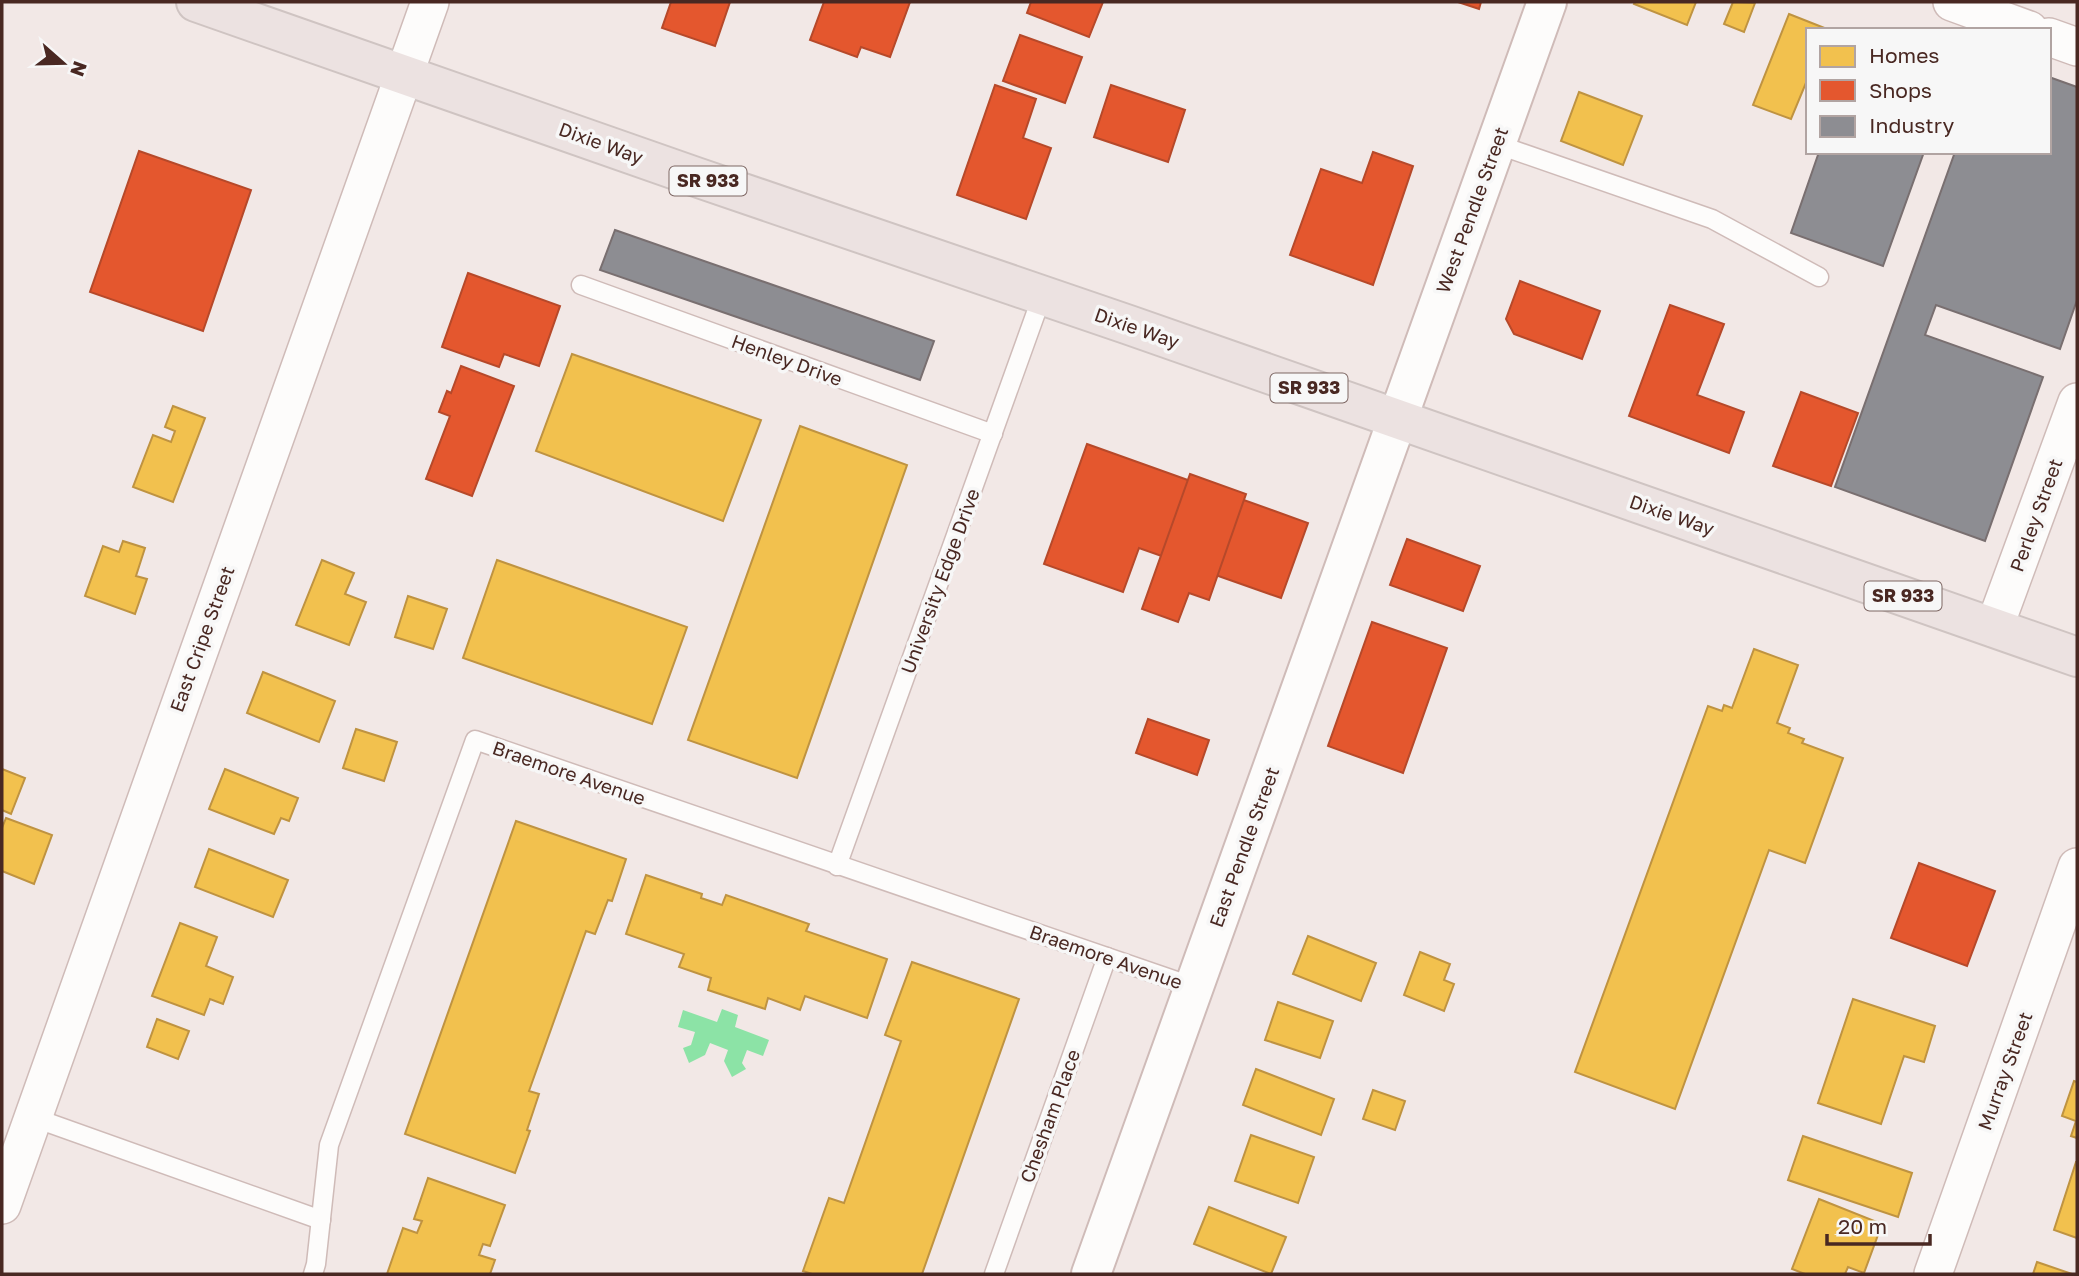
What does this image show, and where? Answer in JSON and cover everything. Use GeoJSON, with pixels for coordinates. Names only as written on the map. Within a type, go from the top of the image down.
{"type":"FeatureCollection","features":[{"type":"Feature","properties":{"kind":"main road","name":"Dixie Way"},"geometry":{"type":"LineString","coordinates":[[196,2],[2077,657]]}},
{"type":"Feature","properties":{"kind":"street","name":"East Cripe Street"},"geometry":{"type":"LineString","coordinates":[[2,1205],[430,2]]}},
{"type":"Feature","properties":{"kind":"street","name":"West Pendle Street"},"geometry":{"type":"LineString","coordinates":[[1397,419],[1547,2]]}},
{"type":"Feature","properties":{"kind":"street"},"geometry":{"type":"LineString","coordinates":[[1952,2],[2024,28]]}},
{"type":"Feature","properties":{"kind":"street"},"geometry":{"type":"LineString","coordinates":[[2051,38],[2077,47]]}},
{"type":"Feature","properties":{"kind":"street","name":"Perley Street"},"geometry":{"type":"LineString","coordinates":[[1994,628],[2077,402]]}},
{"type":"Feature","properties":{"kind":"street","name":"East Pendle Street"},"geometry":{"type":"LineString","coordinates":[[1091,1274],[1397,419]]}},
{"type":"Feature","properties":{"kind":"street","name":"Murray Street"},"geometry":{"type":"LineString","coordinates":[[1933,1274],[2077,867]]}},
{"type":"Feature","properties":{"kind":"lane"},"geometry":{"type":"LineString","coordinates":[[1496,144],[1712,219],[1819,277]]}},
{"type":"Feature","properties":{"kind":"lane","name":"Henley Drive"},"geometry":{"type":"LineString","coordinates":[[581,285],[993,434]]}},
{"type":"Feature","properties":{"kind":"lane","name":"University Edge Drive"},"geometry":{"type":"LineString","coordinates":[[838,866],[1042,296]]}},
{"type":"Feature","properties":{"kind":"lane","name":"Braemore Avenue"},"geometry":{"type":"LineString","coordinates":[[313,1274],[329,1145],[475,740],[1194,987]]}},
{"type":"Feature","properties":{"kind":"lane","name":"Chesham Place"},"geometry":{"type":"LineString","coordinates":[[994,1274],[1107,957]]}},
{"type":"Feature","properties":{"kind":"lane"},"geometry":{"type":"LineString","coordinates":[[32,1117],[321,1220]]}},
{"type":"Feature","properties":{"kind":"shaded area"},"geometry":{"type":"Polygon","coordinates":[[[722,1009],[738,1015],[735,1027],[769,1040],[763,1056],[747,1050],[742,1063],[746,1069],[732,1077],[724,1061],[728,1050],[710,1043],[705,1055],[689,1063],[683,1048],[691,1045],[695,1032],[678,1027],[683,1010],[717,1022],[722,1009]]]}},
{"type":"Feature","properties":{"kind":"building: Homes"},"geometry":{"type":"Polygon","coordinates":[[[1696,2],[1687,25],[1634,4],[1696,2]]]}},
{"type":"Feature","properties":{"kind":"building: Homes"},"geometry":{"type":"Polygon","coordinates":[[[1733,2],[1755,3],[1744,32],[1724,24],[1733,2]]]}},
{"type":"Feature","properties":{"kind":"building: Homes"},"geometry":{"type":"Polygon","coordinates":[[[1789,14],[1824,28],[1806,28],[1806,83],[1791,119],[1753,105],[1789,14]]]}},
{"type":"Feature","properties":{"kind":"building: Homes"},"geometry":{"type":"Polygon","coordinates":[[[1579,92],[1642,116],[1623,165],[1561,141],[1579,92]]]}},
{"type":"Feature","properties":{"kind":"building: Homes"},"geometry":{"type":"Polygon","coordinates":[[[572,354],[761,420],[723,521],[536,451],[572,354]]]}},
{"type":"Feature","properties":{"kind":"building: Homes"},"geometry":{"type":"Polygon","coordinates":[[[173,406],[205,418],[173,502],[133,487],[153,435],[171,442],[175,431],[165,427],[173,406]]]}},
{"type":"Feature","properties":{"kind":"building: Homes"},"geometry":{"type":"Polygon","coordinates":[[[800,426],[907,465],[797,778],[688,740],[800,426]]]}},
{"type":"Feature","properties":{"kind":"building: Homes"},"geometry":{"type":"Polygon","coordinates":[[[123,541],[145,548],[136,576],[147,579],[135,614],[85,596],[103,546],[119,552],[123,541]]]}},
{"type":"Feature","properties":{"kind":"building: Homes"},"geometry":{"type":"Polygon","coordinates":[[[322,560],[354,573],[345,594],[366,602],[349,645],[296,625],[322,560]]]}},
{"type":"Feature","properties":{"kind":"building: Homes"},"geometry":{"type":"Polygon","coordinates":[[[497,560],[687,627],[652,724],[463,658],[497,560]]]}},
{"type":"Feature","properties":{"kind":"building: Homes"},"geometry":{"type":"Polygon","coordinates":[[[408,596],[447,609],[433,649],[395,637],[408,596]]]}},
{"type":"Feature","properties":{"kind":"building: Homes"},"geometry":{"type":"Polygon","coordinates":[[[1754,649],[1798,665],[1777,723],[1790,728],[1788,733],[1804,739],[1802,743],[1843,758],[1805,863],[1769,850],[1675,1109],[1575,1072],[1708,706],[1722,711],[1724,705],[1732,708],[1754,649]]]}},
{"type":"Feature","properties":{"kind":"building: Homes"},"geometry":{"type":"Polygon","coordinates":[[[263,672],[335,701],[319,742],[247,713],[263,672]]]}},
{"type":"Feature","properties":{"kind":"building: Homes"},"geometry":{"type":"Polygon","coordinates":[[[356,729],[397,742],[384,781],[343,768],[356,729]]]}},
{"type":"Feature","properties":{"kind":"building: Homes"},"geometry":{"type":"Polygon","coordinates":[[[2,769],[25,778],[11,814],[2,810],[2,769]]]}},
{"type":"Feature","properties":{"kind":"building: Homes"},"geometry":{"type":"Polygon","coordinates":[[[225,769],[298,798],[289,821],[281,818],[274,834],[209,809],[225,769]]]}},
{"type":"Feature","properties":{"kind":"building: Homes"},"geometry":{"type":"Polygon","coordinates":[[[6,818],[52,835],[34,884],[2,871],[2,828],[6,818]]]}},
{"type":"Feature","properties":{"kind":"building: Homes"},"geometry":{"type":"Polygon","coordinates":[[[516,821],[626,859],[612,901],[608,900],[595,934],[586,931],[529,1091],[539,1094],[527,1130],[530,1131],[515,1173],[405,1134],[516,821]]]}},
{"type":"Feature","properties":{"kind":"building: Homes"},"geometry":{"type":"Polygon","coordinates":[[[209,849],[288,880],[273,917],[195,887],[209,849]]]}},
{"type":"Feature","properties":{"kind":"building: Homes"},"geometry":{"type":"Polygon","coordinates":[[[646,875],[702,894],[701,898],[722,905],[726,895],[809,924],[806,931],[887,959],[867,1018],[805,996],[800,1010],[768,998],[765,1009],[708,990],[711,978],[679,967],[684,954],[626,934],[646,875]]]}},
{"type":"Feature","properties":{"kind":"building: Homes"},"geometry":{"type":"Polygon","coordinates":[[[180,923],[217,937],[206,966],[233,977],[223,1004],[210,999],[204,1015],[152,996],[180,923]]]}},
{"type":"Feature","properties":{"kind":"building: Homes"},"geometry":{"type":"Polygon","coordinates":[[[1308,936],[1376,963],[1361,1001],[1293,974],[1308,936]]]}},
{"type":"Feature","properties":{"kind":"building: Homes"},"geometry":{"type":"Polygon","coordinates":[[[1420,952],[1450,964],[1444,980],[1454,984],[1444,1011],[1404,995],[1420,952]]]}},
{"type":"Feature","properties":{"kind":"building: Homes"},"geometry":{"type":"Polygon","coordinates":[[[912,962],[1019,999],[922,1274],[812,1274],[803,1271],[829,1198],[844,1203],[901,1041],[885,1035],[912,962]]]}},
{"type":"Feature","properties":{"kind":"building: Homes"},"geometry":{"type":"Polygon","coordinates":[[[1853,999],[1935,1026],[1924,1062],[1904,1056],[1881,1124],[1818,1103],[1853,999]]]}},
{"type":"Feature","properties":{"kind":"building: Homes"},"geometry":{"type":"Polygon","coordinates":[[[1278,1002],[1333,1021],[1320,1058],[1265,1040],[1278,1002]]]}},
{"type":"Feature","properties":{"kind":"building: Homes"},"geometry":{"type":"Polygon","coordinates":[[[157,1019],[189,1031],[178,1059],[147,1047],[157,1019]]]}},
{"type":"Feature","properties":{"kind":"building: Homes"},"geometry":{"type":"Polygon","coordinates":[[[1256,1069],[1334,1099],[1321,1135],[1243,1105],[1256,1069]]]}},
{"type":"Feature","properties":{"kind":"building: Homes"},"geometry":{"type":"Polygon","coordinates":[[[2074,1081],[2077,1082],[2077,1138],[2071,1136],[2076,1121],[2062,1116],[2074,1081]]]}},
{"type":"Feature","properties":{"kind":"building: Homes"},"geometry":{"type":"Polygon","coordinates":[[[1373,1090],[1405,1101],[1395,1130],[1363,1119],[1373,1090]]]}},
{"type":"Feature","properties":{"kind":"building: Homes"},"geometry":{"type":"Polygon","coordinates":[[[1251,1135],[1314,1157],[1298,1203],[1235,1181],[1251,1135]]]}},
{"type":"Feature","properties":{"kind":"building: Homes"},"geometry":{"type":"Polygon","coordinates":[[[1803,1136],[1912,1173],[1898,1217],[1788,1180],[1803,1136]]]}},
{"type":"Feature","properties":{"kind":"building: Homes"},"geometry":{"type":"Polygon","coordinates":[[[2077,1162],[2077,1238],[2054,1230],[2077,1162]]]}},
{"type":"Feature","properties":{"kind":"building: Homes"},"geometry":{"type":"Polygon","coordinates":[[[428,1178],[505,1205],[490,1246],[483,1244],[479,1255],[495,1260],[490,1274],[387,1274],[403,1228],[417,1233],[422,1221],[414,1219],[428,1178]]]}},
{"type":"Feature","properties":{"kind":"building: Homes"},"geometry":{"type":"Polygon","coordinates":[[[1819,1199],[1882,1224],[1864,1273],[1848,1267],[1845,1274],[1805,1274],[1792,1269],[1819,1199]]]}},
{"type":"Feature","properties":{"kind":"building: Homes"},"geometry":{"type":"Polygon","coordinates":[[[1209,1207],[1286,1237],[1271,1274],[1194,1244],[1209,1207]]]}},
{"type":"Feature","properties":{"kind":"building: Homes"},"geometry":{"type":"Polygon","coordinates":[[[2037,1262],[2072,1274],[2033,1274],[2037,1262]]]}},
{"type":"Feature","properties":{"kind":"building: Shops"},"geometry":{"type":"Polygon","coordinates":[[[671,2],[730,2],[715,46],[662,28],[671,2]]]}},
{"type":"Feature","properties":{"kind":"building: Shops"},"geometry":{"type":"Polygon","coordinates":[[[824,2],[910,2],[890,57],[861,47],[857,57],[810,40],[824,2]]]}},
{"type":"Feature","properties":{"kind":"building: Shops"},"geometry":{"type":"Polygon","coordinates":[[[1031,2],[1103,2],[1089,37],[1027,13],[1031,2]]]}},
{"type":"Feature","properties":{"kind":"building: Shops"},"geometry":{"type":"Polygon","coordinates":[[[1458,2],[1481,2],[1479,9],[1458,2]]]}},
{"type":"Feature","properties":{"kind":"building: Shops"},"geometry":{"type":"Polygon","coordinates":[[[1020,35],[1082,57],[1065,103],[1003,81],[1020,35]]]}},
{"type":"Feature","properties":{"kind":"building: Shops"},"geometry":{"type":"Polygon","coordinates":[[[995,85],[1036,99],[1023,138],[1051,148],[1026,219],[957,195],[995,85]]]}},
{"type":"Feature","properties":{"kind":"building: Shops"},"geometry":{"type":"Polygon","coordinates":[[[1111,85],[1185,110],[1168,162],[1094,137],[1111,85]]]}},
{"type":"Feature","properties":{"kind":"building: Shops"},"geometry":{"type":"Polygon","coordinates":[[[139,151],[251,190],[203,331],[90,292],[139,151]]]}},
{"type":"Feature","properties":{"kind":"building: Shops"},"geometry":{"type":"Polygon","coordinates":[[[1373,152],[1413,166],[1373,285],[1290,255],[1321,169],[1362,183],[1373,152]]]}},
{"type":"Feature","properties":{"kind":"building: Shops"},"geometry":{"type":"Polygon","coordinates":[[[468,273],[560,306],[539,366],[504,354],[499,367],[442,347],[468,273]]]}},
{"type":"Feature","properties":{"kind":"building: Shops"},"geometry":{"type":"Polygon","coordinates":[[[1520,281],[1600,311],[1582,359],[1514,334],[1506,319],[1520,281]]]}},
{"type":"Feature","properties":{"kind":"building: Shops"},"geometry":{"type":"Polygon","coordinates":[[[1670,305],[1724,324],[1697,395],[1744,412],[1729,453],[1629,416],[1670,305]]]}},
{"type":"Feature","properties":{"kind":"building: Shops"},"geometry":{"type":"Polygon","coordinates":[[[461,366],[514,386],[472,496],[426,479],[450,416],[439,412],[447,391],[451,393],[461,366]]]}},
{"type":"Feature","properties":{"kind":"building: Shops"},"geometry":{"type":"Polygon","coordinates":[[[1801,392],[1858,413],[1831,486],[1773,466],[1801,392]]]}},
{"type":"Feature","properties":{"kind":"building: Shops"},"geometry":{"type":"Polygon","coordinates":[[[1087,444],[1308,523],[1281,598],[1139,548],[1123,592],[1044,564],[1087,444]]]}},
{"type":"Feature","properties":{"kind":"building: Shops"},"geometry":{"type":"Polygon","coordinates":[[[1190,474],[1246,494],[1209,600],[1189,593],[1178,622],[1142,609],[1190,474]]]}},
{"type":"Feature","properties":{"kind":"building: Shops"},"geometry":{"type":"Polygon","coordinates":[[[1407,539],[1480,566],[1463,611],[1390,585],[1407,539]]]}},
{"type":"Feature","properties":{"kind":"building: Shops"},"geometry":{"type":"Polygon","coordinates":[[[1372,622],[1447,648],[1403,773],[1328,746],[1372,622]]]}},
{"type":"Feature","properties":{"kind":"building: Shops"},"geometry":{"type":"Polygon","coordinates":[[[1148,719],[1209,740],[1197,775],[1136,753],[1148,719]]]}},
{"type":"Feature","properties":{"kind":"building: Shops"},"geometry":{"type":"Polygon","coordinates":[[[1919,863],[1995,891],[1967,966],[1891,938],[1919,863]]]}},
{"type":"Feature","properties":{"kind":"building: Industry"},"geometry":{"type":"Polygon","coordinates":[[[2051,78],[2077,87],[2077,300],[2060,349],[1936,305],[1925,335],[2043,377],[1985,541],[1835,487],[1954,154],[2051,154],[2051,78]]]}},
{"type":"Feature","properties":{"kind":"building: Industry"},"geometry":{"type":"Polygon","coordinates":[[[1818,154],[1923,154],[1883,266],[1791,233],[1818,154]]]}},
{"type":"Feature","properties":{"kind":"building: Industry"},"geometry":{"type":"Polygon","coordinates":[[[615,230],[934,341],[920,380],[600,270],[615,230]]]}}]}
